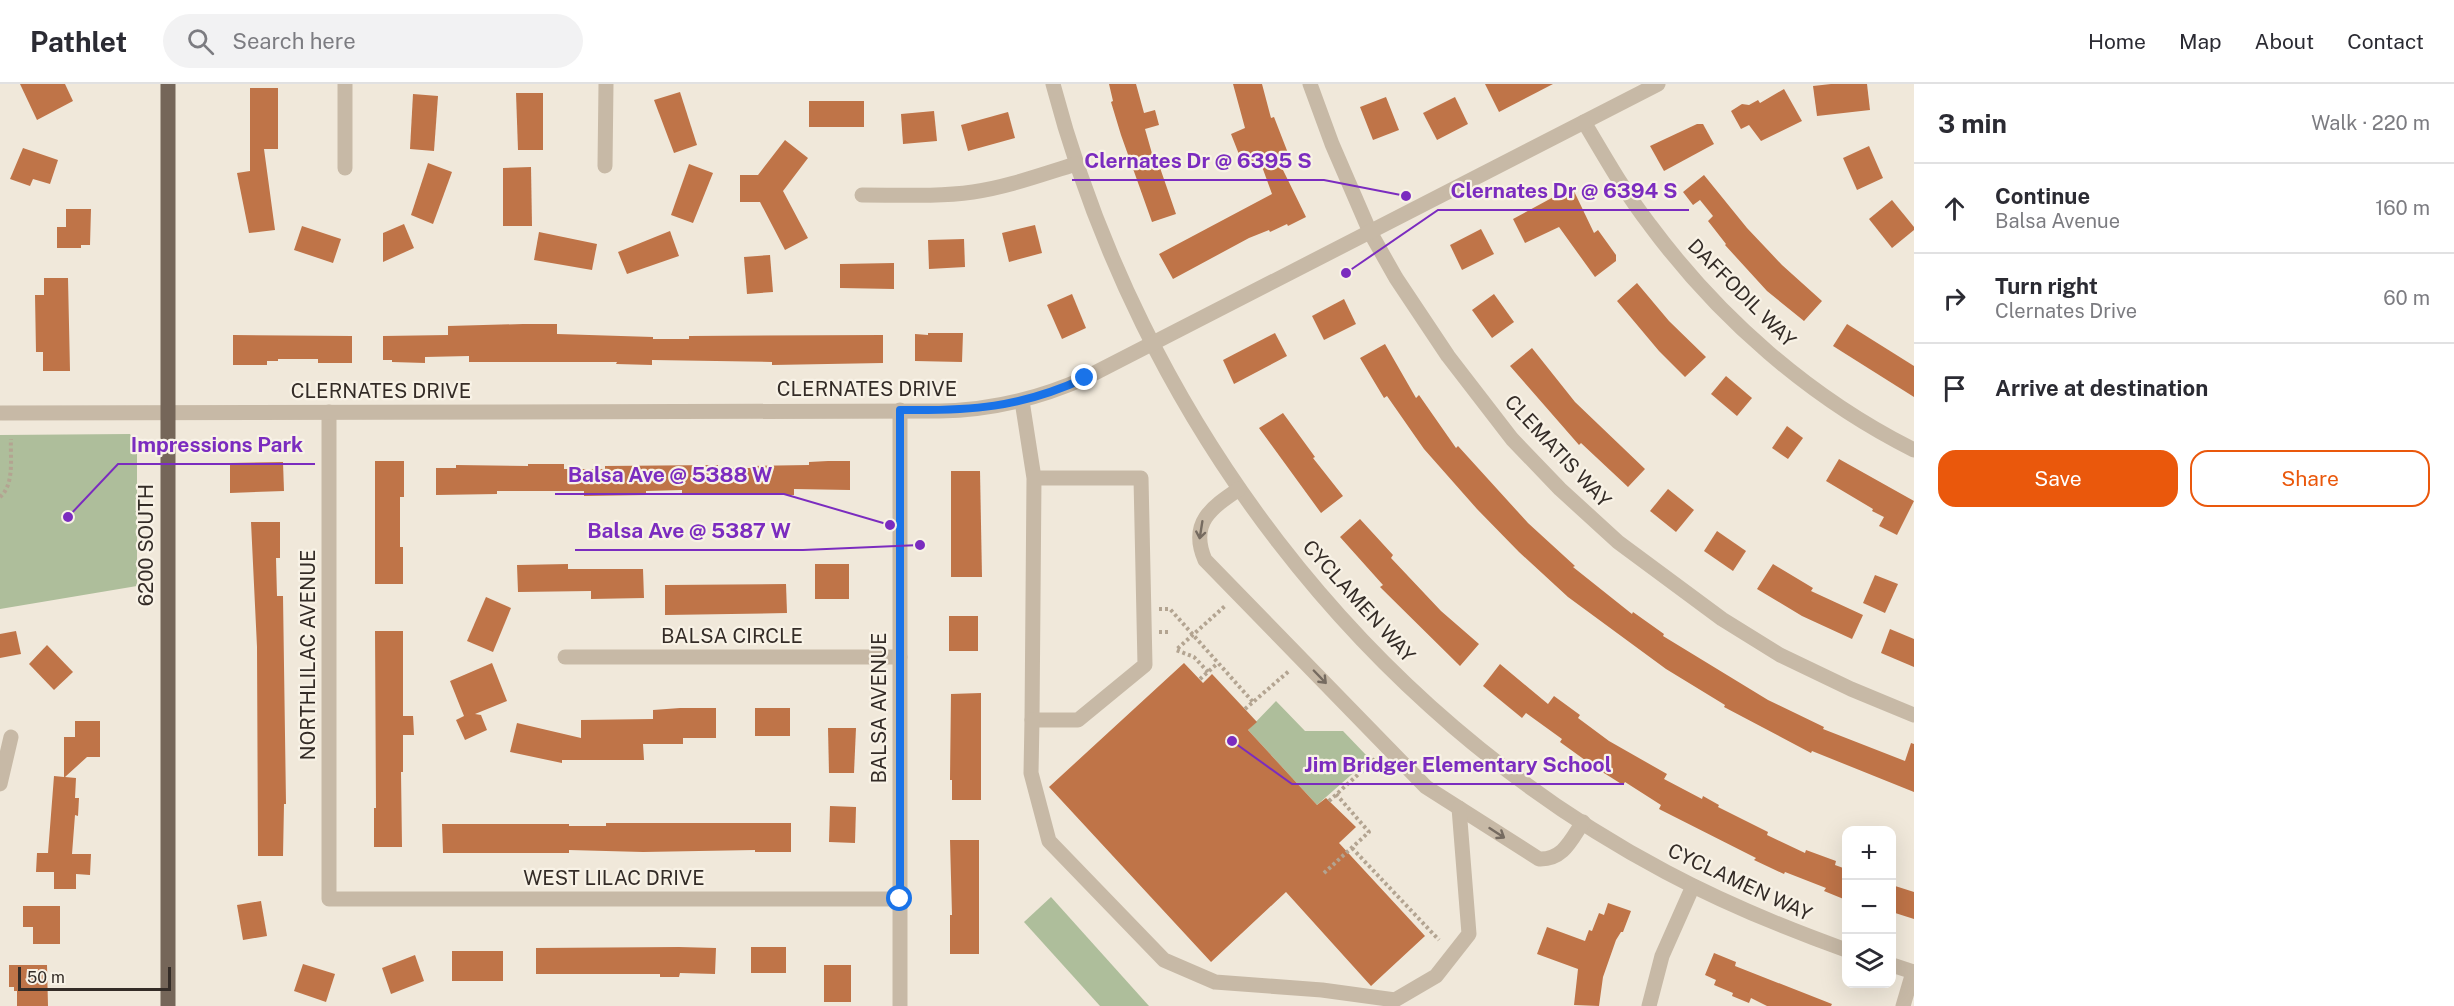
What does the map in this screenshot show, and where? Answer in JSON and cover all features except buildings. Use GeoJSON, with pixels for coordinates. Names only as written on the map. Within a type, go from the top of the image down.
{"type":"FeatureCollection","features":[{"type":"Feature","properties":{"kind":"main road","name":"6200 SOUTH"},"geometry":{"type":"LineString","coordinates":[[168,84],[168,1006]]}},
{"type":"Feature","properties":{"kind":"street"},"geometry":{"type":"LineString","coordinates":[[345,84],[345,168]]}},
{"type":"Feature","properties":{"kind":"street"},"geometry":{"type":"LineString","coordinates":[[605,166],[606,84]]}},
{"type":"Feature","properties":{"kind":"street","name":"CYCLAMEN WAY"},"geometry":{"type":"LineString","coordinates":[[1053,84],[1076,164],[1106,245],[1152,343],[1188,410],[1239,489],[1316,589],[1414,692],[1482,749],[1583,822],[1637,856],[1693,886],[1768,920],[1842,948]]}},
{"type":"Feature","properties":{"kind":"street","name":"CLEMATIS WAY"},"geometry":{"type":"LineString","coordinates":[[1310,84],[1332,144],[1370,232],[1396,278],[1448,356],[1512,439],[1560,489],[1618,542],[1722,619],[1780,655],[1851,689],[1914,715]]}},
{"type":"Feature","properties":{"kind":"street","name":"CLERNATES DRIVE"},"geometry":{"type":"LineString","coordinates":[[0,413],[900,410],[980,409],[1022,401],[1065,387],[1658,84]]}},
{"type":"Feature","properties":{"kind":"street","name":"DAFFODIL WAY"},"geometry":{"type":"LineString","coordinates":[[1584,122],[1622,186],[1650,225],[1705,292],[1733,320],[1797,376],[1878,430],[1914,450]]}},
{"type":"Feature","properties":{"kind":"street"},"geometry":{"type":"LineString","coordinates":[[862,195],[936,195],[976,192],[1019,182],[1076,164]]}},
{"type":"Feature","properties":{"kind":"street"},"geometry":{"type":"LineString","coordinates":[[1022,401],[1034,478],[1031,773],[1049,841],[1164,960],[1215,982],[1322,990],[1395,1000],[1436,976],[1469,934],[1459,808]]}},
{"type":"Feature","properties":{"kind":"street","name":"BALSA AVENUE"},"geometry":{"type":"LineString","coordinates":[[900,410],[900,1006]]}},
{"type":"Feature","properties":{"kind":"street","name":"NORTHLILAC AVENUE"},"geometry":{"type":"LineString","coordinates":[[328,899],[329,412]]}},
{"type":"Feature","properties":{"kind":"street"},"geometry":{"type":"LineString","coordinates":[[1032,720],[1078,720],[1145,665],[1141,478],[1034,478]]}},
{"type":"Feature","properties":{"kind":"street"},"geometry":{"type":"LineString","coordinates":[[1239,489],[1220,502],[1203,520],[1199,536],[1205,560],[1426,787],[1539,859],[1551,858],[1562,853],[1583,822]]}},
{"type":"Feature","properties":{"kind":"street","name":"BALSA CIRCLE"},"geometry":{"type":"LineString","coordinates":[[565,657],[900,657]]}},
{"type":"Feature","properties":{"kind":"street"},"geometry":{"type":"LineString","coordinates":[[0,784],[11,737]]}},
{"type":"Feature","properties":{"kind":"street"},"geometry":{"type":"LineString","coordinates":[[1648,1006],[1662,956],[1693,886]]}},
{"type":"Feature","properties":{"kind":"street","name":"WEST LILAC DRIVE"},"geometry":{"type":"LineString","coordinates":[[328,899],[900,899]]}},
{"type":"Feature","properties":{"kind":"street"},"geometry":{"type":"LineString","coordinates":[[1896,966],[1913,972],[1903,1006]]}},
{"type":"Feature","properties":{"kind":"path"},"geometry":{"type":"LineString","coordinates":[[0,497],[8,490],[11,439]]}},
{"type":"Feature","properties":{"kind":"path"},"geometry":{"type":"LineString","coordinates":[[1208,672],[1194,657],[1176,650],[1226,605]]}},
{"type":"Feature","properties":{"kind":"path"},"geometry":{"type":"LineString","coordinates":[[1170,609],[1253,702]]}},
{"type":"Feature","properties":{"kind":"path"},"geometry":{"type":"LineString","coordinates":[[1200,679],[1218,663]]}},
{"type":"Feature","properties":{"kind":"path"},"geometry":{"type":"LineString","coordinates":[[1245,709],[1289,670]]}},
{"type":"Feature","properties":{"kind":"path"},"geometry":{"type":"LineString","coordinates":[[1329,801],[1376,759]]}},
{"type":"Feature","properties":{"kind":"path"},"geometry":{"type":"LineString","coordinates":[[1324,873],[1369,832],[1336,794]]}},
{"type":"Feature","properties":{"kind":"path"},"geometry":{"type":"LineString","coordinates":[[1352,848],[1439,940]]}},
{"type":"Feature","properties":{"kind":"green space"},"geometry":{"type":"Polygon","coordinates":[[[130,434],[137,447],[137,586],[0,609],[0,435],[130,434]]]}},
{"type":"Feature","properties":{"kind":"green space"},"geometry":{"type":"Polygon","coordinates":[[[1276,701],[1305,731],[1343,731],[1367,756],[1367,761],[1317,805],[1248,730],[1276,701]]]}},
{"type":"Feature","properties":{"kind":"green space"},"geometry":{"type":"Polygon","coordinates":[[[1051,897],[1149,1006],[1100,1006],[1024,922],[1051,897]]]}},
{"type":"Feature","properties":{"kind":"place","name":"Clernates Dr @ 6395 S"},"geometry":{"type":"Point","coordinates":[1406,196]}},
{"type":"Feature","properties":{"kind":"place","name":"Clernates Dr @ 6394 S"},"geometry":{"type":"Point","coordinates":[1346,273]}},
{"type":"Feature","properties":{"kind":"place","name":"Impressions Park"},"geometry":{"type":"Point","coordinates":[68,517]}},
{"type":"Feature","properties":{"kind":"place","name":"Balsa Ave @ 5388 W"},"geometry":{"type":"Point","coordinates":[890,525]}},
{"type":"Feature","properties":{"kind":"place","name":"Balsa Ave @ 5387 W"},"geometry":{"type":"Point","coordinates":[920,545]}},
{"type":"Feature","properties":{"kind":"place","name":"Jim Bridger Elementary School"},"geometry":{"type":"Point","coordinates":[1232,741]}},
{"type":"Feature","properties":{"kind":"route"},"geometry":{"type":"LineString","coordinates":[[900,899],[900,410],[960,410],[1001,406],[1044,395],[1085,378]]}}]}
